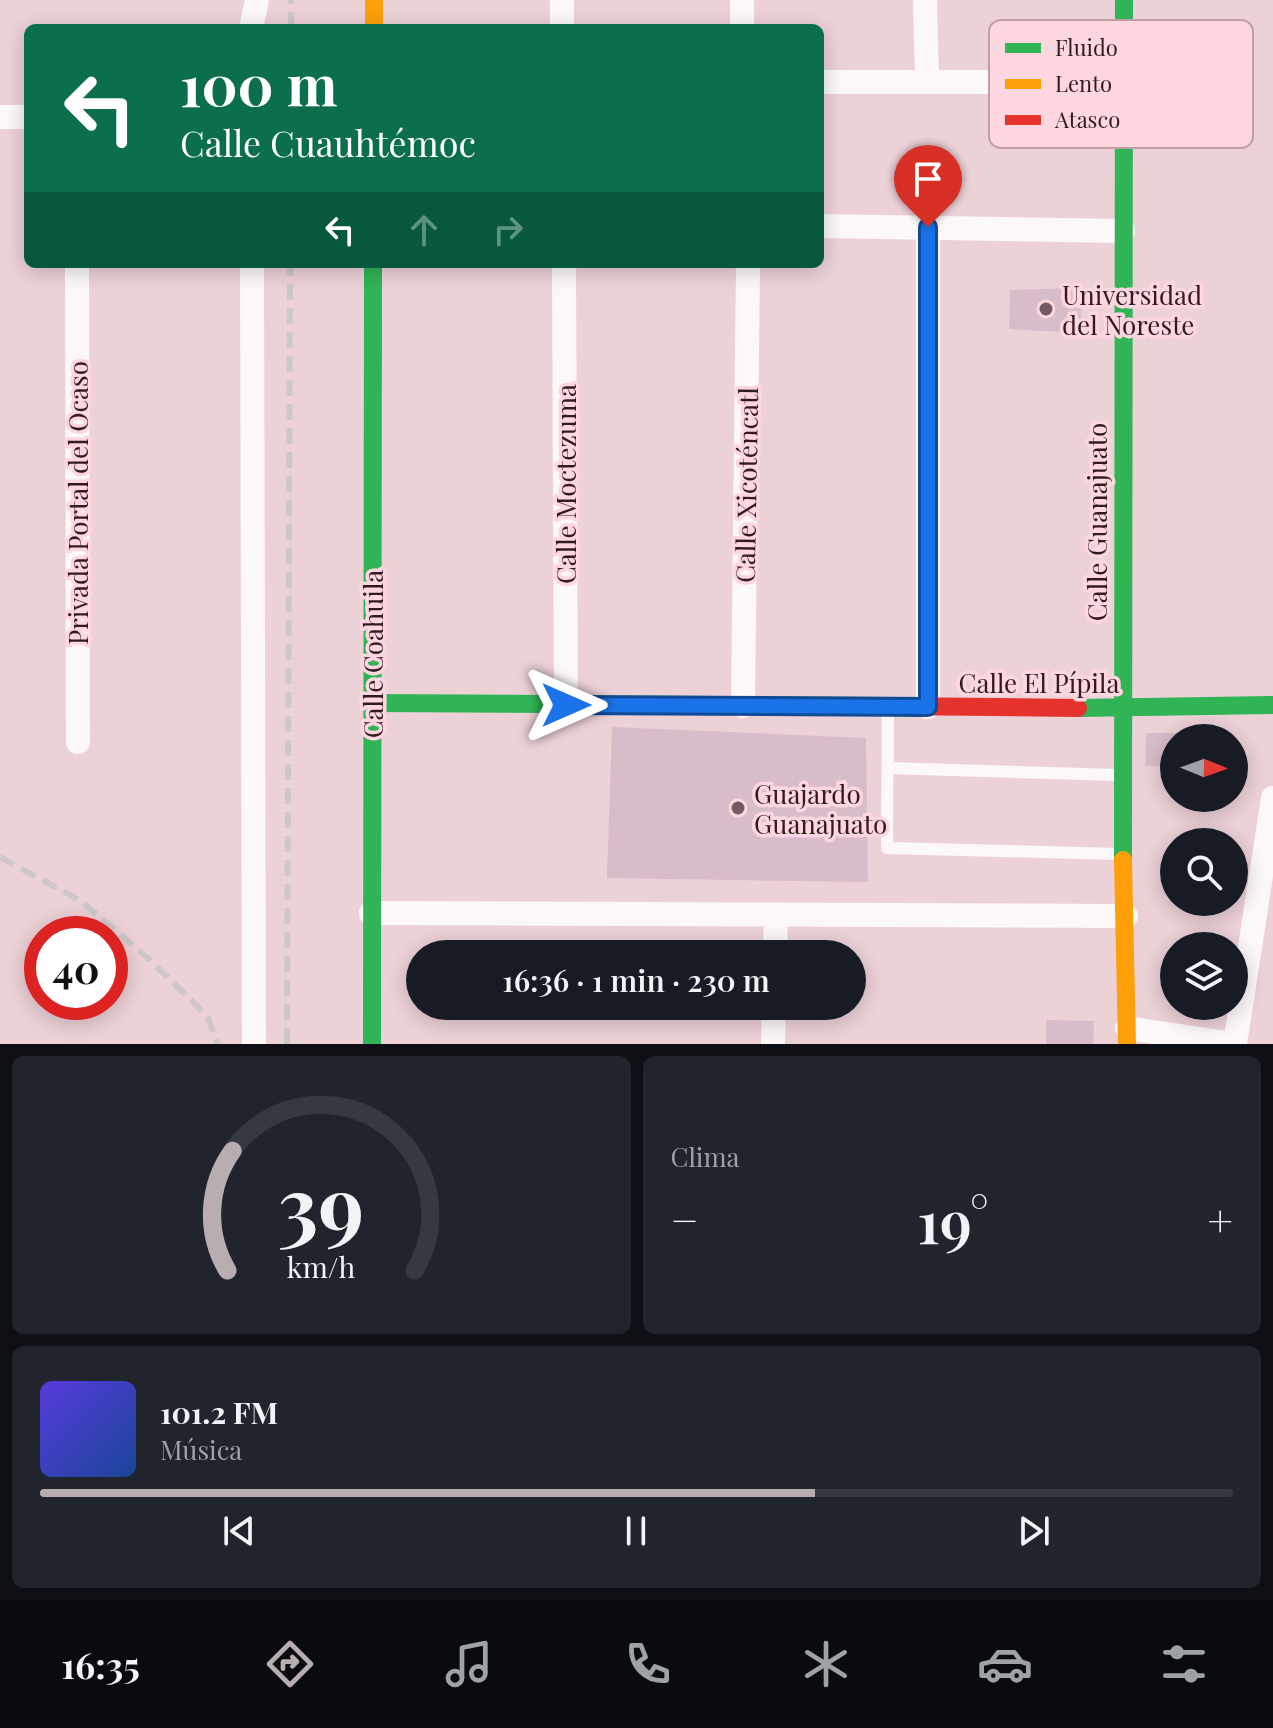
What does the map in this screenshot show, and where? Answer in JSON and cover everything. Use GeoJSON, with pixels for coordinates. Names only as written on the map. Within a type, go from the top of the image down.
{"type":"FeatureCollection","features":[{"type":"Feature","properties":{"kind":"street"},"geometry":{"type":"LineString","coordinates":[[252,24],[257,0]]}},
{"type":"Feature","properties":{"kind":"street"},"geometry":{"type":"LineString","coordinates":[[374,0],[374,24]]}},
{"type":"Feature","properties":{"kind":"street"},"geometry":{"type":"LineString","coordinates":[[562,0],[562,24]]}},
{"type":"Feature","properties":{"kind":"street"},"geometry":{"type":"LineString","coordinates":[[742,0],[742,24]]}},
{"type":"Feature","properties":{"kind":"street"},"geometry":{"type":"LineString","coordinates":[[925,0],[927,82]]}},
{"type":"Feature","properties":{"kind":"street"},"geometry":{"type":"LineString","coordinates":[[824,82],[989,82]]}},
{"type":"Feature","properties":{"kind":"street"},"geometry":{"type":"LineString","coordinates":[[0,117],[24,117]]}},
{"type":"Feature","properties":{"kind":"street","name":"Calle Guanajuato"},"geometry":{"type":"LineString","coordinates":[[1124,148],[1121,775],[1127,1036]]}},
{"type":"Feature","properties":{"kind":"street"},"geometry":{"type":"LineString","coordinates":[[824,226],[1123,231]]}},
{"type":"Feature","properties":{"kind":"street"},"geometry":{"type":"LineString","coordinates":[[928,227],[928,707]]}},
{"type":"Feature","properties":{"kind":"street","name":"Privada Portal del Ocaso"},"geometry":{"type":"LineString","coordinates":[[77,268],[78,742]]}},
{"type":"Feature","properties":{"kind":"street"},"geometry":{"type":"LineString","coordinates":[[252,268],[254,1044]]}},
{"type":"Feature","properties":{"kind":"street","name":"Calle Coahuila"},"geometry":{"type":"LineString","coordinates":[[372,1044],[373,268]]}},
{"type":"Feature","properties":{"kind":"street","name":"Calle Moctezuma"},"geometry":{"type":"LineString","coordinates":[[564,268],[566,705]]}},
{"type":"Feature","properties":{"kind":"street","name":"Calle Xicoténcatl"},"geometry":{"type":"LineString","coordinates":[[743,706],[748,268]]}},
{"type":"Feature","properties":{"kind":"street","name":"Calle El Pípila"},"geometry":{"type":"LineString","coordinates":[[372,703],[1121,708],[1273,705]]}},
{"type":"Feature","properties":{"kind":"street"},"geometry":{"type":"LineString","coordinates":[[1127,1036],[1234,1044],[1273,798]]}},
{"type":"Feature","properties":{"kind":"street"},"geometry":{"type":"LineString","coordinates":[[371,913],[1126,916]]}},
{"type":"Feature","properties":{"kind":"street"},"geometry":{"type":"LineString","coordinates":[[775,940],[776,915]]}},
{"type":"Feature","properties":{"kind":"street"},"geometry":{"type":"LineString","coordinates":[[773,1044],[774,1020]]}},
{"type":"Feature","properties":{"kind":"lane"},"geometry":{"type":"LineString","coordinates":[[888,707],[887,848],[1123,854]]}},
{"type":"Feature","properties":{"kind":"lane"},"geometry":{"type":"LineString","coordinates":[[888,768],[1121,775]]}},
{"type":"Feature","properties":{"kind":"building","name":"Universidad del Noreste"},"geometry":{"type":"Polygon","coordinates":[[[1083,288],[1080,333],[1009,329],[1010,290],[1083,288]]]}},
{"type":"Feature","properties":{"kind":"building","name":"Guajardo Guanajuato"},"geometry":{"type":"Polygon","coordinates":[[[612,727],[866,738],[868,882],[607,878],[612,727]]]}},
{"type":"Feature","properties":{"kind":"building"},"geometry":{"type":"Polygon","coordinates":[[[1146,733],[1160,733],[1160,766],[1145,766],[1146,733]]]}},
{"type":"Feature","properties":{"kind":"building"},"geometry":{"type":"Polygon","coordinates":[[[1046,1020],[1094,1021],[1093,1044],[1046,1044],[1046,1020]]]}},
{"type":"Feature","properties":{"kind":"railway"},"geometry":{"type":"LineString","coordinates":[[291,0],[291,24]]}},
{"type":"Feature","properties":{"kind":"railway"},"geometry":{"type":"LineString","coordinates":[[287,1044],[290,268]]}},
{"type":"Feature","properties":{"kind":"railway"},"geometry":{"type":"LineString","coordinates":[[0,857],[81,901],[149,959],[207,1016],[218,1044]]}},
{"type":"Feature","properties":{"kind":"traffic: fast"},"geometry":{"type":"LineString","coordinates":[[1124,0],[1124,20]]}},
{"type":"Feature","properties":{"kind":"traffic: fast"},"geometry":{"type":"LineString","coordinates":[[1123,860],[1124,148]]}},
{"type":"Feature","properties":{"kind":"traffic: fast"},"geometry":{"type":"LineString","coordinates":[[372,1044],[373,268]]}},
{"type":"Feature","properties":{"kind":"traffic: fast"},"geometry":{"type":"LineString","coordinates":[[372,703],[889,706]]}},
{"type":"Feature","properties":{"kind":"traffic: fast"},"geometry":{"type":"LineString","coordinates":[[1078,708],[1273,705]]}},
{"type":"Feature","properties":{"kind":"traffic: slow"},"geometry":{"type":"LineString","coordinates":[[374,0],[374,24]]}},
{"type":"Feature","properties":{"kind":"traffic: slow"},"geometry":{"type":"LineString","coordinates":[[1123,860],[1127,1044]]}},
{"type":"Feature","properties":{"kind":"traffic: jam"},"geometry":{"type":"LineString","coordinates":[[889,706],[1078,708]]}},
{"type":"Feature","properties":{"kind":"place","name":"Universidad del Noreste"},"geometry":{"type":"Point","coordinates":[1046,309]}},
{"type":"Feature","properties":{"kind":"place","name":"Guajardo Guanajuato"},"geometry":{"type":"Point","coordinates":[738,808]}},
{"type":"Feature","properties":{"kind":"route"},"geometry":{"type":"LineString","coordinates":[[566,705],[928,707],[928,227]]}}]}
